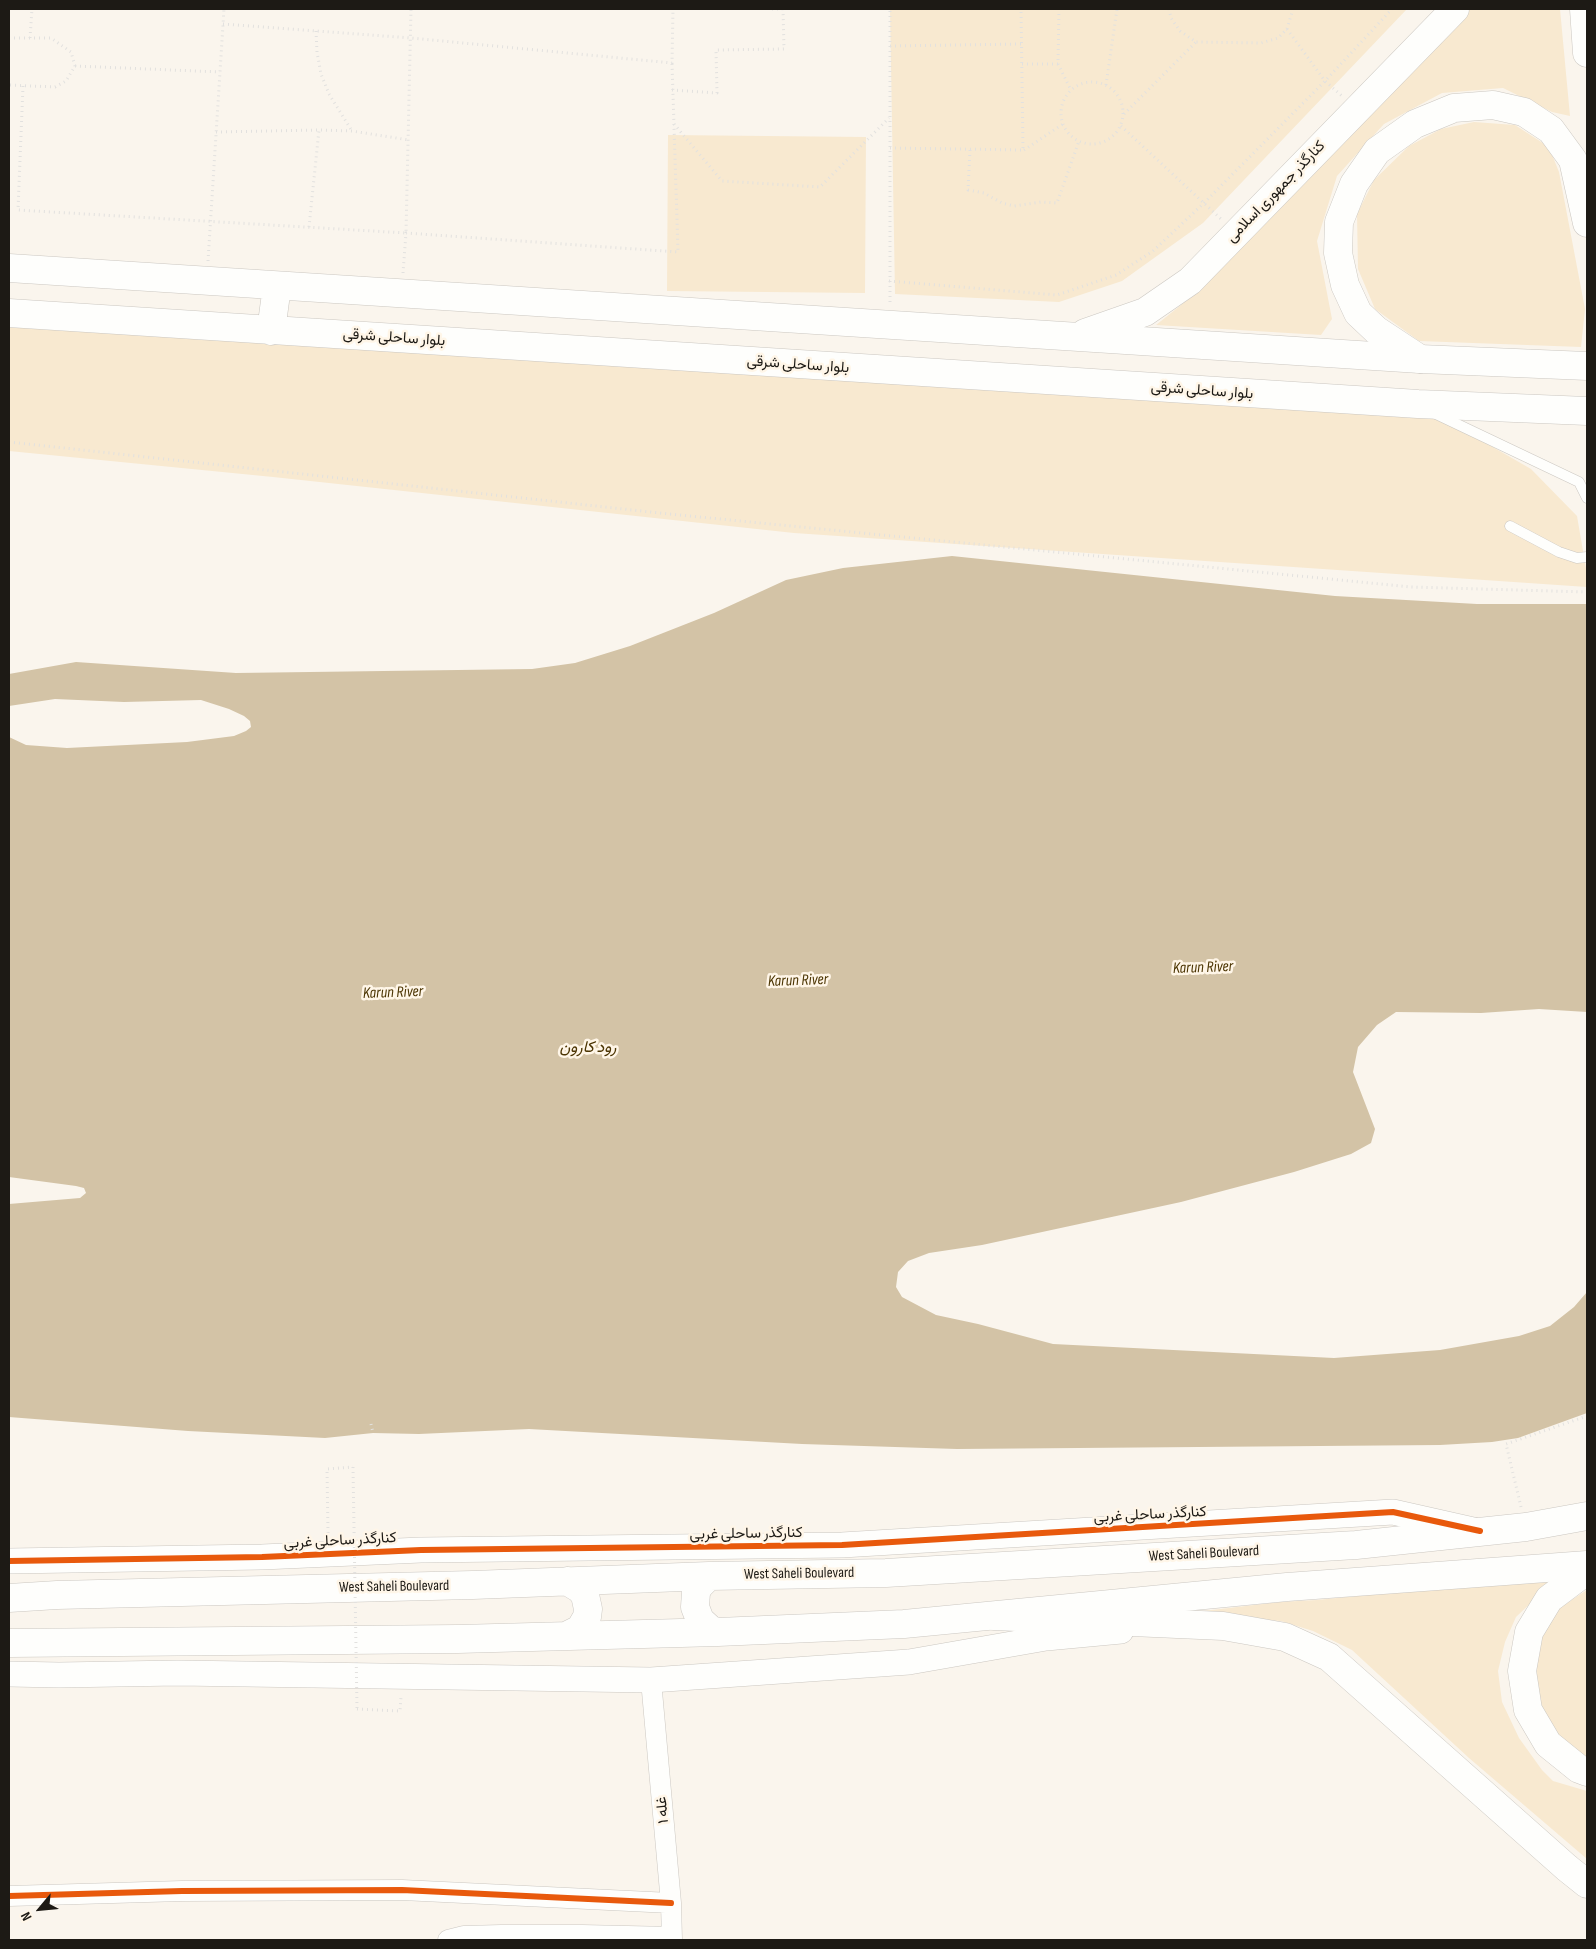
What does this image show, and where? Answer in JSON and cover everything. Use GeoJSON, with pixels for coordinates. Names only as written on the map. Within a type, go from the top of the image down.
{"type":"FeatureCollection","features":[{"type":"Feature","properties":{"kind":"main road","name":"کنارگذر جمهوری اسلامی"},"geometry":{"type":"LineString","coordinates":[[1072,337],[1145,312],[1190,281],[1455,9]]}},
{"type":"Feature","properties":{"kind":"main road"},"geometry":{"type":"LineString","coordinates":[[1584,9],[1587,54]]}},
{"type":"Feature","properties":{"kind":"main road"},"geometry":{"type":"LineString","coordinates":[[1420,360],[1376,330],[1358,313],[1345,285],[1338,253],[1340,222],[1354,184],[1377,151],[1415,124],[1454,108],[1493,104],[1524,112],[1551,130],[1573,160],[1587,223]]}},
{"type":"Feature","properties":{"kind":"main road"},"geometry":{"type":"LineString","coordinates":[[9,268],[1420,360],[1587,366]]}},
{"type":"Feature","properties":{"kind":"main road"},"geometry":{"type":"LineString","coordinates":[[271,331],[276,286]]}},
{"type":"Feature","properties":{"kind":"main road","name":"بلوار ساحلی شرقی"},"geometry":{"type":"LineString","coordinates":[[9,313],[1418,404],[1587,410]]}},
{"type":"Feature","properties":{"kind":"main road","name":"West Saheli Boulevard"},"geometry":{"type":"LineString","coordinates":[[9,1598],[567,1582],[709,1576],[886,1573],[1347,1546],[1526,1527],[1587,1516]]}},
{"type":"Feature","properties":{"kind":"main road"},"geometry":{"type":"LineString","coordinates":[[21,1643],[566,1636],[904,1624],[1286,1587],[1587,1565]]}},
{"type":"Feature","properties":{"kind":"main road"},"geometry":{"type":"LineString","coordinates":[[1587,1573],[1581,1575],[1549,1599],[1529,1632],[1522,1671],[1528,1710],[1548,1744],[1579,1769],[1587,1772]]}},
{"type":"Feature","properties":{"kind":"main road"},"geometry":{"type":"LineString","coordinates":[[709,1576],[696,1592],[695,1607],[700,1620],[711,1630],[718,1632]]}},
{"type":"Feature","properties":{"kind":"main road"},"geometry":{"type":"LineString","coordinates":[[566,1636],[580,1629],[587,1616],[588,1609],[588,1602],[580,1589],[567,1582]]}},
{"type":"Feature","properties":{"kind":"main road"},"geometry":{"type":"LineString","coordinates":[[994,1616],[1223,1626],[1285,1637],[1329,1657],[1587,1884]]}},
{"type":"Feature","properties":{"kind":"street","name":"کنارگذر ساحلی غربی"},"geometry":{"type":"LineString","coordinates":[[9,1561],[252,1557],[421,1550],[842,1545],[1393,1512],[1480,1532]]}},
{"type":"Feature","properties":{"kind":"street"},"geometry":{"type":"LineString","coordinates":[[9,1674],[178,1673],[651,1680],[909,1662],[1046,1638],[1187,1624]]}},
{"type":"Feature","properties":{"kind":"street"},"geometry":{"type":"LineString","coordinates":[[9,1668],[21,1643],[59,1675]]}},
{"type":"Feature","properties":{"kind":"street","name":"غله ۱"},"geometry":{"type":"LineString","coordinates":[[651,1680],[671,1903],[672,1939]]}},
{"type":"Feature","properties":{"kind":"street"},"geometry":{"type":"LineString","coordinates":[[9,1896],[182,1891],[392,1890],[671,1903]]}},
{"type":"Feature","properties":{"kind":"street"},"geometry":{"type":"LineString","coordinates":[[448,1940],[464,1936],[672,1939]]}},
{"type":"Feature","properties":{"kind":"lane"},"geometry":{"type":"LineString","coordinates":[[1418,404],[1579,482],[1587,498]]}},
{"type":"Feature","properties":{"kind":"lane"},"geometry":{"type":"LineString","coordinates":[[1510,526],[1560,552],[1577,558],[1587,557]]}},
{"type":"Feature","properties":{"kind":"path"},"geometry":{"type":"LineString","coordinates":[[30,38],[32,9]]}},
{"type":"Feature","properties":{"kind":"path"},"geometry":{"type":"LineString","coordinates":[[207,281],[224,9]]}},
{"type":"Feature","properties":{"kind":"path"},"geometry":{"type":"LineString","coordinates":[[401,294],[406,233],[411,9]]}},
{"type":"Feature","properties":{"kind":"path"},"geometry":{"type":"LineString","coordinates":[[24,86],[18,210],[406,233],[678,252],[672,90],[673,9]]}},
{"type":"Feature","properties":{"kind":"path"},"geometry":{"type":"LineString","coordinates":[[672,90],[717,93],[716,50],[784,49],[782,9],[772,9]]}},
{"type":"Feature","properties":{"kind":"path"},"geometry":{"type":"LineString","coordinates":[[890,9],[890,325]]}},
{"type":"Feature","properties":{"kind":"path"},"geometry":{"type":"LineString","coordinates":[[1021,9],[1023,150]]}},
{"type":"Feature","properties":{"kind":"path"},"geometry":{"type":"LineString","coordinates":[[1059,9],[1058,64],[1071,90]]}},
{"type":"Feature","properties":{"kind":"path"},"geometry":{"type":"LineString","coordinates":[[1106,84],[1117,9]]}},
{"type":"Feature","properties":{"kind":"path"},"geometry":{"type":"LineString","coordinates":[[1169,9],[1171,18],[1180,31],[1196,42],[1261,43],[1278,38],[1287,29],[1293,9]]}},
{"type":"Feature","properties":{"kind":"path"},"geometry":{"type":"LineString","coordinates":[[889,281],[1057,295],[1116,275],[1154,250],[1204,203],[1392,9]]}},
{"type":"Feature","properties":{"kind":"path"},"geometry":{"type":"LineString","coordinates":[[223,24],[411,38],[672,63]]}},
{"type":"Feature","properties":{"kind":"path"},"geometry":{"type":"LineString","coordinates":[[1287,29],[1324,81],[1357,109]]}},
{"type":"Feature","properties":{"kind":"path"},"geometry":{"type":"LineString","coordinates":[[316,31],[321,74],[329,94],[352,131]]}},
{"type":"Feature","properties":{"kind":"path"},"geometry":{"type":"LineString","coordinates":[[9,38],[50,38],[71,52],[75,66],[66,81],[56,87],[9,85]]}},
{"type":"Feature","properties":{"kind":"path"},"geometry":{"type":"LineString","coordinates":[[1124,114],[1196,42]]}},
{"type":"Feature","properties":{"kind":"path"},"geometry":{"type":"LineString","coordinates":[[890,46],[1022,44]]}},
{"type":"Feature","properties":{"kind":"path"},"geometry":{"type":"LineString","coordinates":[[1022,64],[1058,64]]}},
{"type":"Feature","properties":{"kind":"path"},"geometry":{"type":"LineString","coordinates":[[75,66],[220,72]]}},
{"type":"Feature","properties":{"kind":"path"},"geometry":{"type":"LineString","coordinates":[[1094,82],[1106,84],[1115,92],[1122,102],[1124,114],[1121,126],[1114,136],[1103,142],[1091,144],[1079,142],[1069,134],[1063,124],[1061,112],[1064,100],[1071,90],[1082,84],[1094,82]]}},
{"type":"Feature","properties":{"kind":"path"},"geometry":{"type":"LineString","coordinates":[[673,123],[722,181],[820,187],[890,117]]}},
{"type":"Feature","properties":{"kind":"path"},"geometry":{"type":"LineString","coordinates":[[890,148],[1023,150],[1063,124]]}},
{"type":"Feature","properties":{"kind":"path"},"geometry":{"type":"LineString","coordinates":[[1121,126],[1236,233]]}},
{"type":"Feature","properties":{"kind":"path"},"geometry":{"type":"LineString","coordinates":[[309,227],[319,130]]}},
{"type":"Feature","properties":{"kind":"path"},"geometry":{"type":"LineString","coordinates":[[216,132],[352,131],[409,140]]}},
{"type":"Feature","properties":{"kind":"path"},"geometry":{"type":"LineString","coordinates":[[970,150],[968,190],[984,193],[1002,203],[1014,206],[1041,202],[1057,203],[1079,142]]}},
{"type":"Feature","properties":{"kind":"path"},"geometry":{"type":"LineString","coordinates":[[9,442],[660,513],[1411,587],[1587,592]]}},
{"type":"Feature","properties":{"kind":"path"},"geometry":{"type":"LineString","coordinates":[[1526,1527],[1506,1444],[1587,1416]]}},
{"type":"Feature","properties":{"kind":"path"},"geometry":{"type":"LineString","coordinates":[[371,1424],[372,1433]]}},
{"type":"Feature","properties":{"kind":"path"},"geometry":{"type":"LineString","coordinates":[[328,1554],[327,1469],[353,1467],[357,1709],[400,1711]]}},
{"type":"Feature","properties":{"kind":"shaded area"},"geometry":{"type":"Polygon","coordinates":[[[890,9],[1407,9],[1203,223],[1122,281],[1059,302],[895,294],[890,9]]]}},
{"type":"Feature","properties":{"kind":"shaded area"},"geometry":{"type":"Polygon","coordinates":[[[1469,9],[1560,9],[1570,116],[1552,112],[1503,88],[1442,93],[1384,124],[1337,176],[1317,241],[1332,319],[1321,335],[1156,325],[1181,305],[1469,9]]]}},
{"type":"Feature","properties":{"kind":"shaded area"},"geometry":{"type":"Polygon","coordinates":[[[1474,122],[1515,125],[1549,147],[1559,172],[1585,309],[1581,347],[1419,341],[1375,309],[1358,269],[1357,214],[1374,180],[1409,146],[1441,129],[1474,122]]]}},
{"type":"Feature","properties":{"kind":"shaded area"},"geometry":{"type":"Polygon","coordinates":[[[668,135],[866,137],[865,293],[667,291],[668,135]]]}},
{"type":"Feature","properties":{"kind":"shaded area"},"geometry":{"type":"Polygon","coordinates":[[[9,312],[1418,404],[1531,469],[1577,516],[1587,574],[1587,587],[794,533],[273,477],[9,451],[9,312]]]}},
{"type":"Feature","properties":{"kind":"shaded area"},"geometry":{"type":"Polygon","coordinates":[[[1574,1574],[1535,1599],[1516,1617],[1505,1642],[1498,1671],[1502,1702],[1519,1738],[1542,1770],[1553,1781],[1587,1791],[1587,1859],[1469,1758],[1352,1650],[1313,1631],[1281,1621],[1178,1614],[1280,1602],[1317,1600],[1574,1574]]]}},
{"type":"Feature","properties":{"kind":"shaded area"},"geometry":{"type":"Polygon","coordinates":[[[1587,1590],[1587,1765],[1530,1715],[1537,1631],[1553,1612],[1587,1590]]]}},
{"type":"Feature","properties":{"kind":"water","name":"رود کارون"},"geometry":{"type":"Polygon","coordinates":[[[952,556],[1335,596],[1477,604],[1587,604],[1587,1012],[1539,1009],[1481,1013],[1396,1012],[1377,1025],[1358,1047],[1353,1072],[1375,1129],[1371,1143],[1351,1154],[1294,1172],[1181,1202],[982,1245],[929,1253],[908,1261],[898,1272],[896,1287],[902,1297],[936,1315],[1053,1344],[1334,1358],[1440,1350],[1519,1336],[1550,1326],[1574,1307],[1587,1292],[1587,1413],[1518,1438],[1492,1442],[1440,1445],[957,1449],[802,1444],[529,1429],[419,1434],[373,1433],[325,1438],[188,1431],[9,1417],[9,1204],[80,1198],[86,1193],[84,1188],[76,1186],[9,1177],[9,737],[26,745],[67,748],[187,742],[234,736],[251,727],[250,721],[244,716],[201,700],[124,702],[55,699],[9,706],[9,674],[76,662],[236,673],[532,669],[575,663],[630,646],[714,613],[786,580],[843,568],[952,556]]]}},
{"type":"Feature","properties":{"kind":"cycle path"},"geometry":{"type":"LineString","coordinates":[[9,1561],[262,1557],[421,1550],[842,1545],[1393,1512],[1480,1531]]}},
{"type":"Feature","properties":{"kind":"cycle path"},"geometry":{"type":"LineString","coordinates":[[9,1896],[182,1891],[402,1890],[671,1903]]}},
{"type":"Feature","properties":{"kind":"water label","name":"Karun River"},"geometry":{"type":"Point","coordinates":[1203,968]}},
{"type":"Feature","properties":{"kind":"water label","name":"Karun River"},"geometry":{"type":"Point","coordinates":[798,981]}},
{"type":"Feature","properties":{"kind":"water label","name":"Karun River"},"geometry":{"type":"Point","coordinates":[393,993]}}]}
